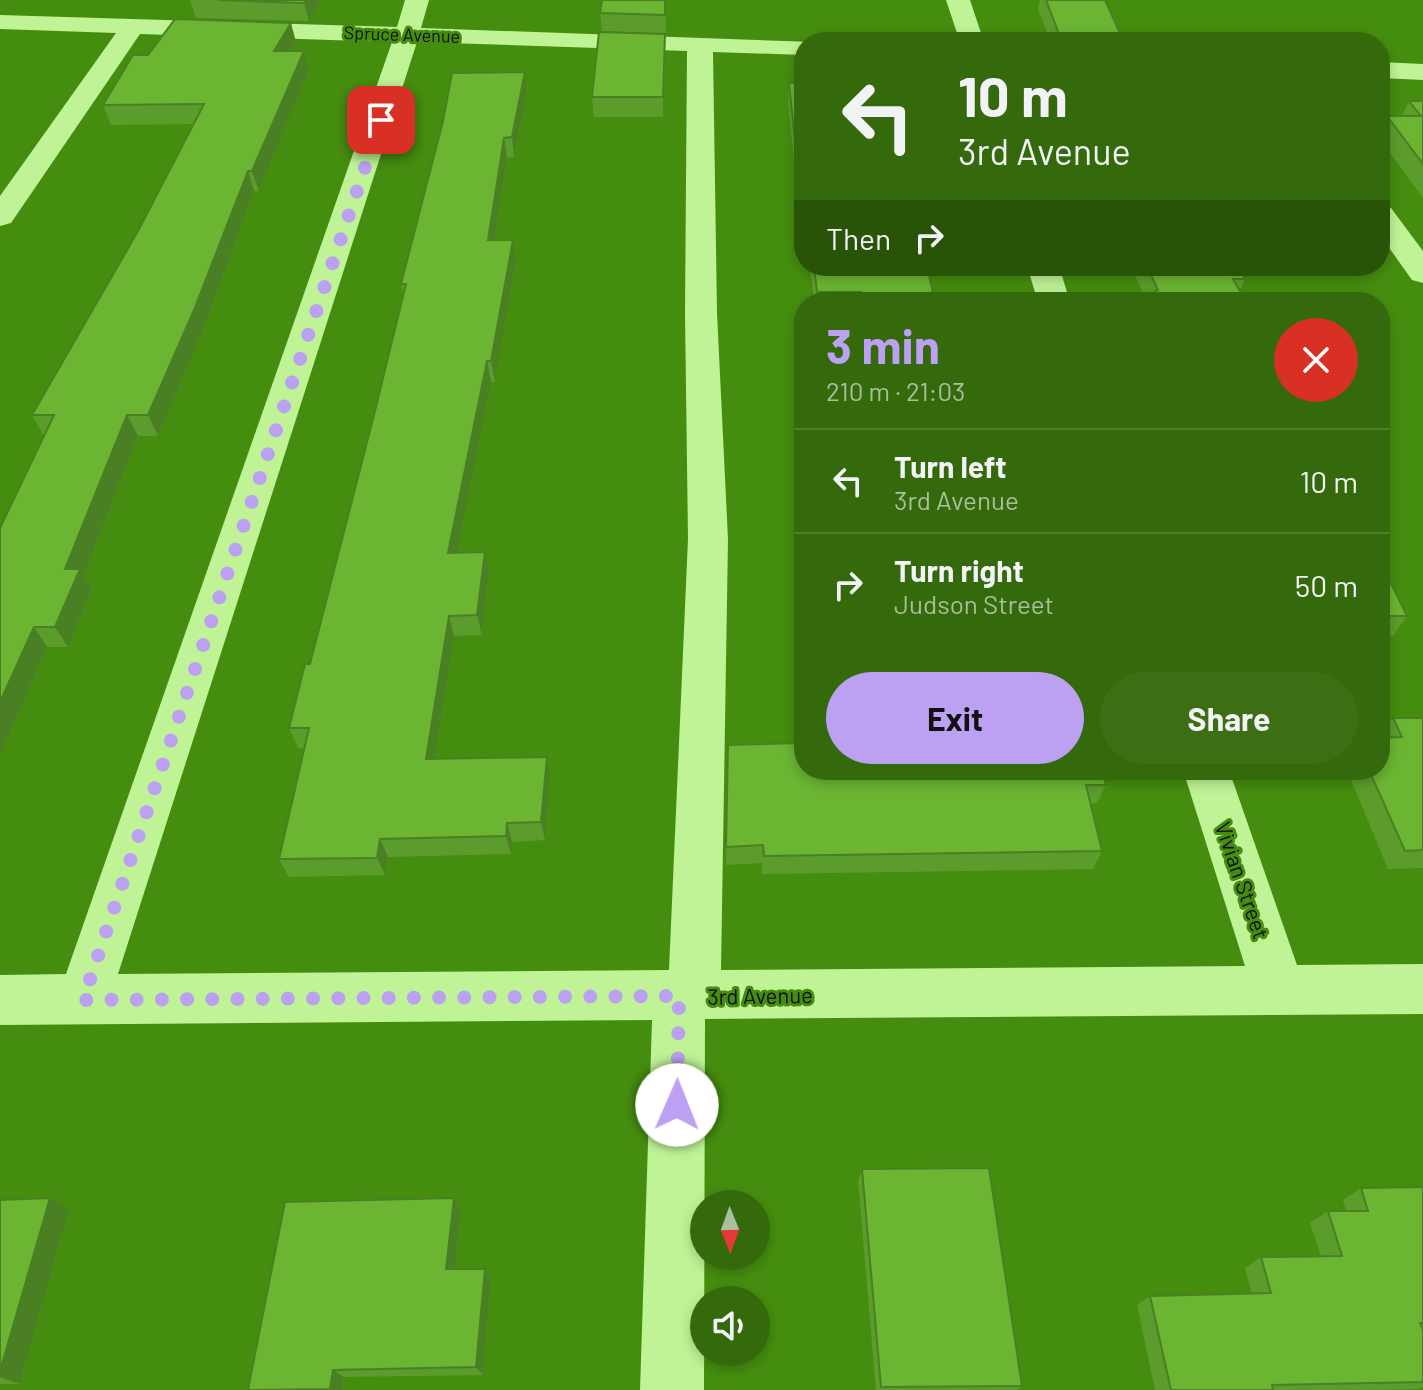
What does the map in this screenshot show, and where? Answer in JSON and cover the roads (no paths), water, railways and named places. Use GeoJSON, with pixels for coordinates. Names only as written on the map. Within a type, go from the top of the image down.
{"type":"FeatureCollection","features":[{"type":"Feature","properties":{"kind":"street"},"geometry":{"type":"LineString","coordinates":[[958,0],[969,32]]}},
{"type":"Feature","properties":{"kind":"street"},"geometry":{"type":"LineString","coordinates":[[83,1000],[386,105],[411,17]]}},
{"type":"Feature","properties":{"kind":"street","name":"Spruce Avenue"},"geometry":{"type":"LineString","coordinates":[[0,22],[133,26],[411,17],[700,44],[794,47]]}},
{"type":"Feature","properties":{"kind":"street"},"geometry":{"type":"LineString","coordinates":[[0,217],[133,26]]}},
{"type":"Feature","properties":{"kind":"street"},"geometry":{"type":"LineString","coordinates":[[672,1390],[686,996],[708,539],[701,313],[700,44]]}},
{"type":"Feature","properties":{"kind":"street"},"geometry":{"type":"LineString","coordinates":[[1390,70],[1423,72]]}},
{"type":"Feature","properties":{"kind":"street"},"geometry":{"type":"LineString","coordinates":[[1390,228],[1423,273]]}},
{"type":"Feature","properties":{"kind":"street","name":"Vivian Street"},"geometry":{"type":"LineString","coordinates":[[1209,780],[1279,990]]}},
{"type":"Feature","properties":{"kind":"street","name":"3rd Avenue"},"geometry":{"type":"LineString","coordinates":[[0,1000],[1423,989]]}}]}
